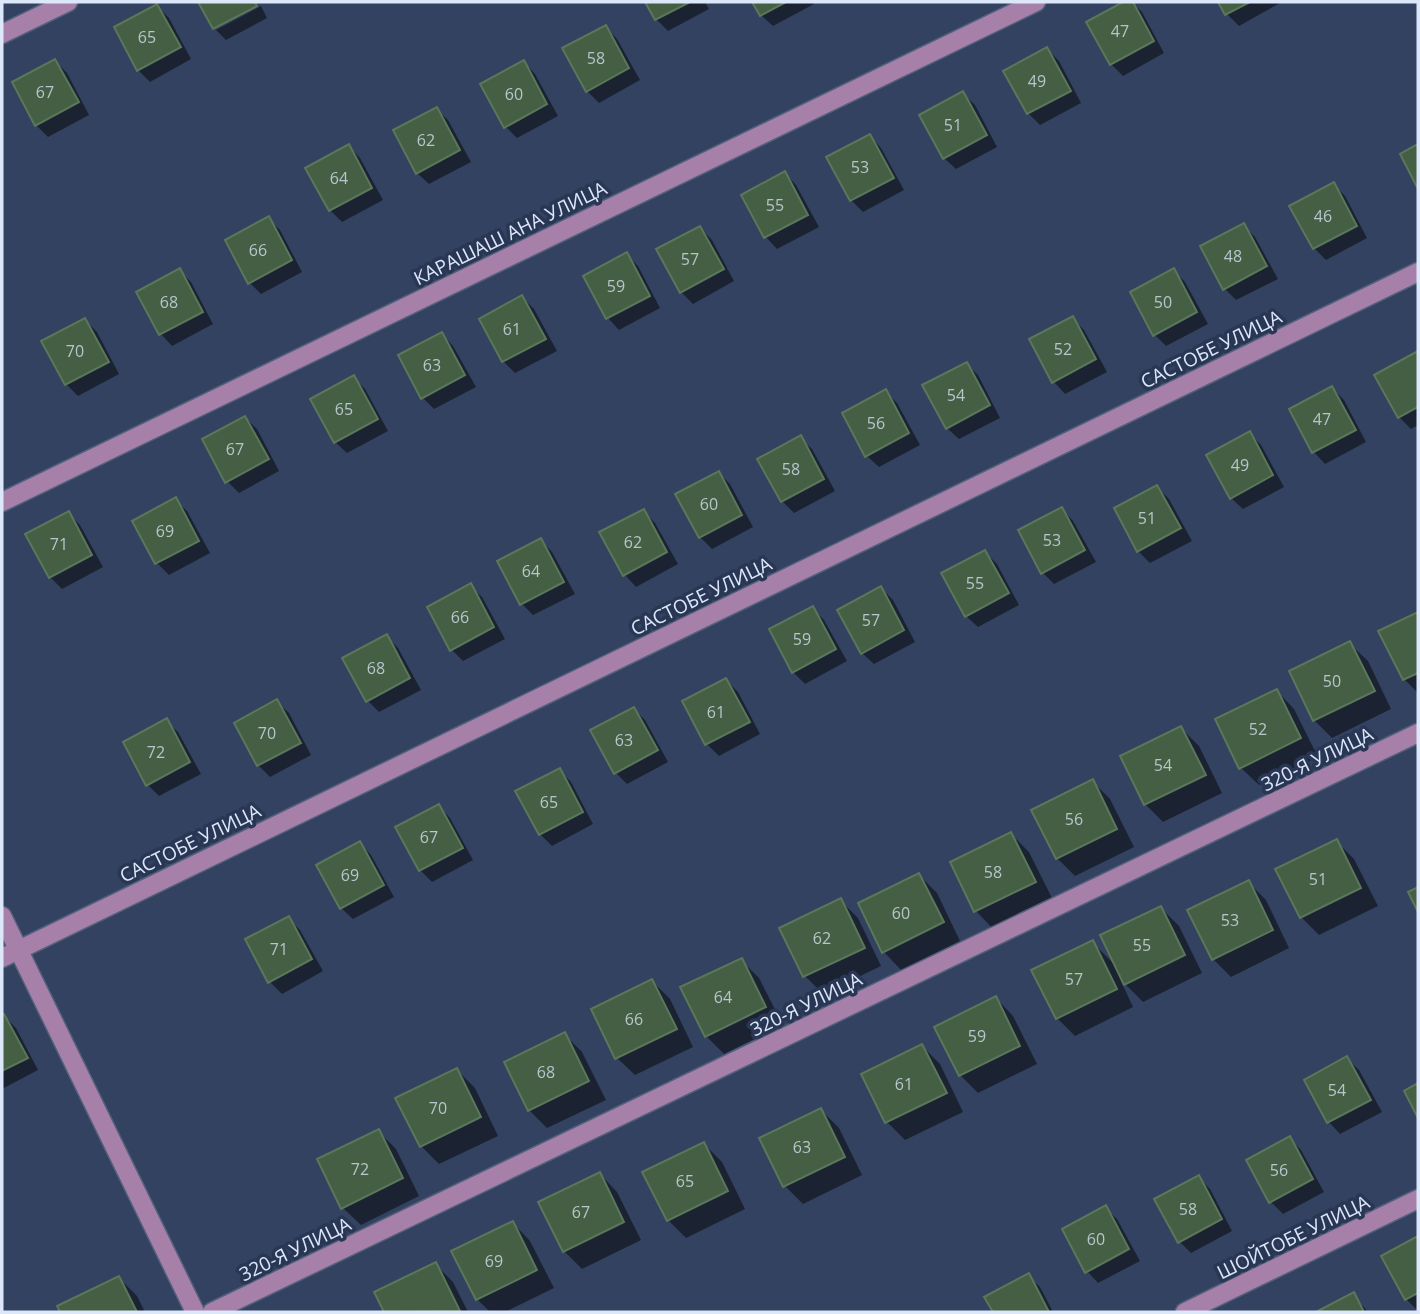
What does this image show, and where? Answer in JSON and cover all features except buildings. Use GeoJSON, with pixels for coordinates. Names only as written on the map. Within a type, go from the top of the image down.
{"type":"FeatureCollection","features":[{"type":"Feature","properties":{"kind":"street"},"geometry":{"type":"LineString","coordinates":[[2,34],[68,2]]}},
{"type":"Feature","properties":{"kind":"street","name":"КАРАШАШ АНА УЛИЦА"},"geometry":{"type":"LineString","coordinates":[[2,502],[1036,2]]}},
{"type":"Feature","properties":{"kind":"street","name":"САСТОБЕ УЛИЦА"},"geometry":{"type":"LineString","coordinates":[[2,958],[1418,272]]}},
{"type":"Feature","properties":{"kind":"street","name":"320-Я УЛИЦА"},"geometry":{"type":"LineString","coordinates":[[212,1312],[1418,733]]}},
{"type":"Feature","properties":{"kind":"street"},"geometry":{"type":"LineString","coordinates":[[2,916],[195,1312]]}},
{"type":"Feature","properties":{"kind":"street","name":"ШОЙТОБЕ УЛИЦА"},"geometry":{"type":"LineString","coordinates":[[1185,1312],[1418,1199]]}}]}
